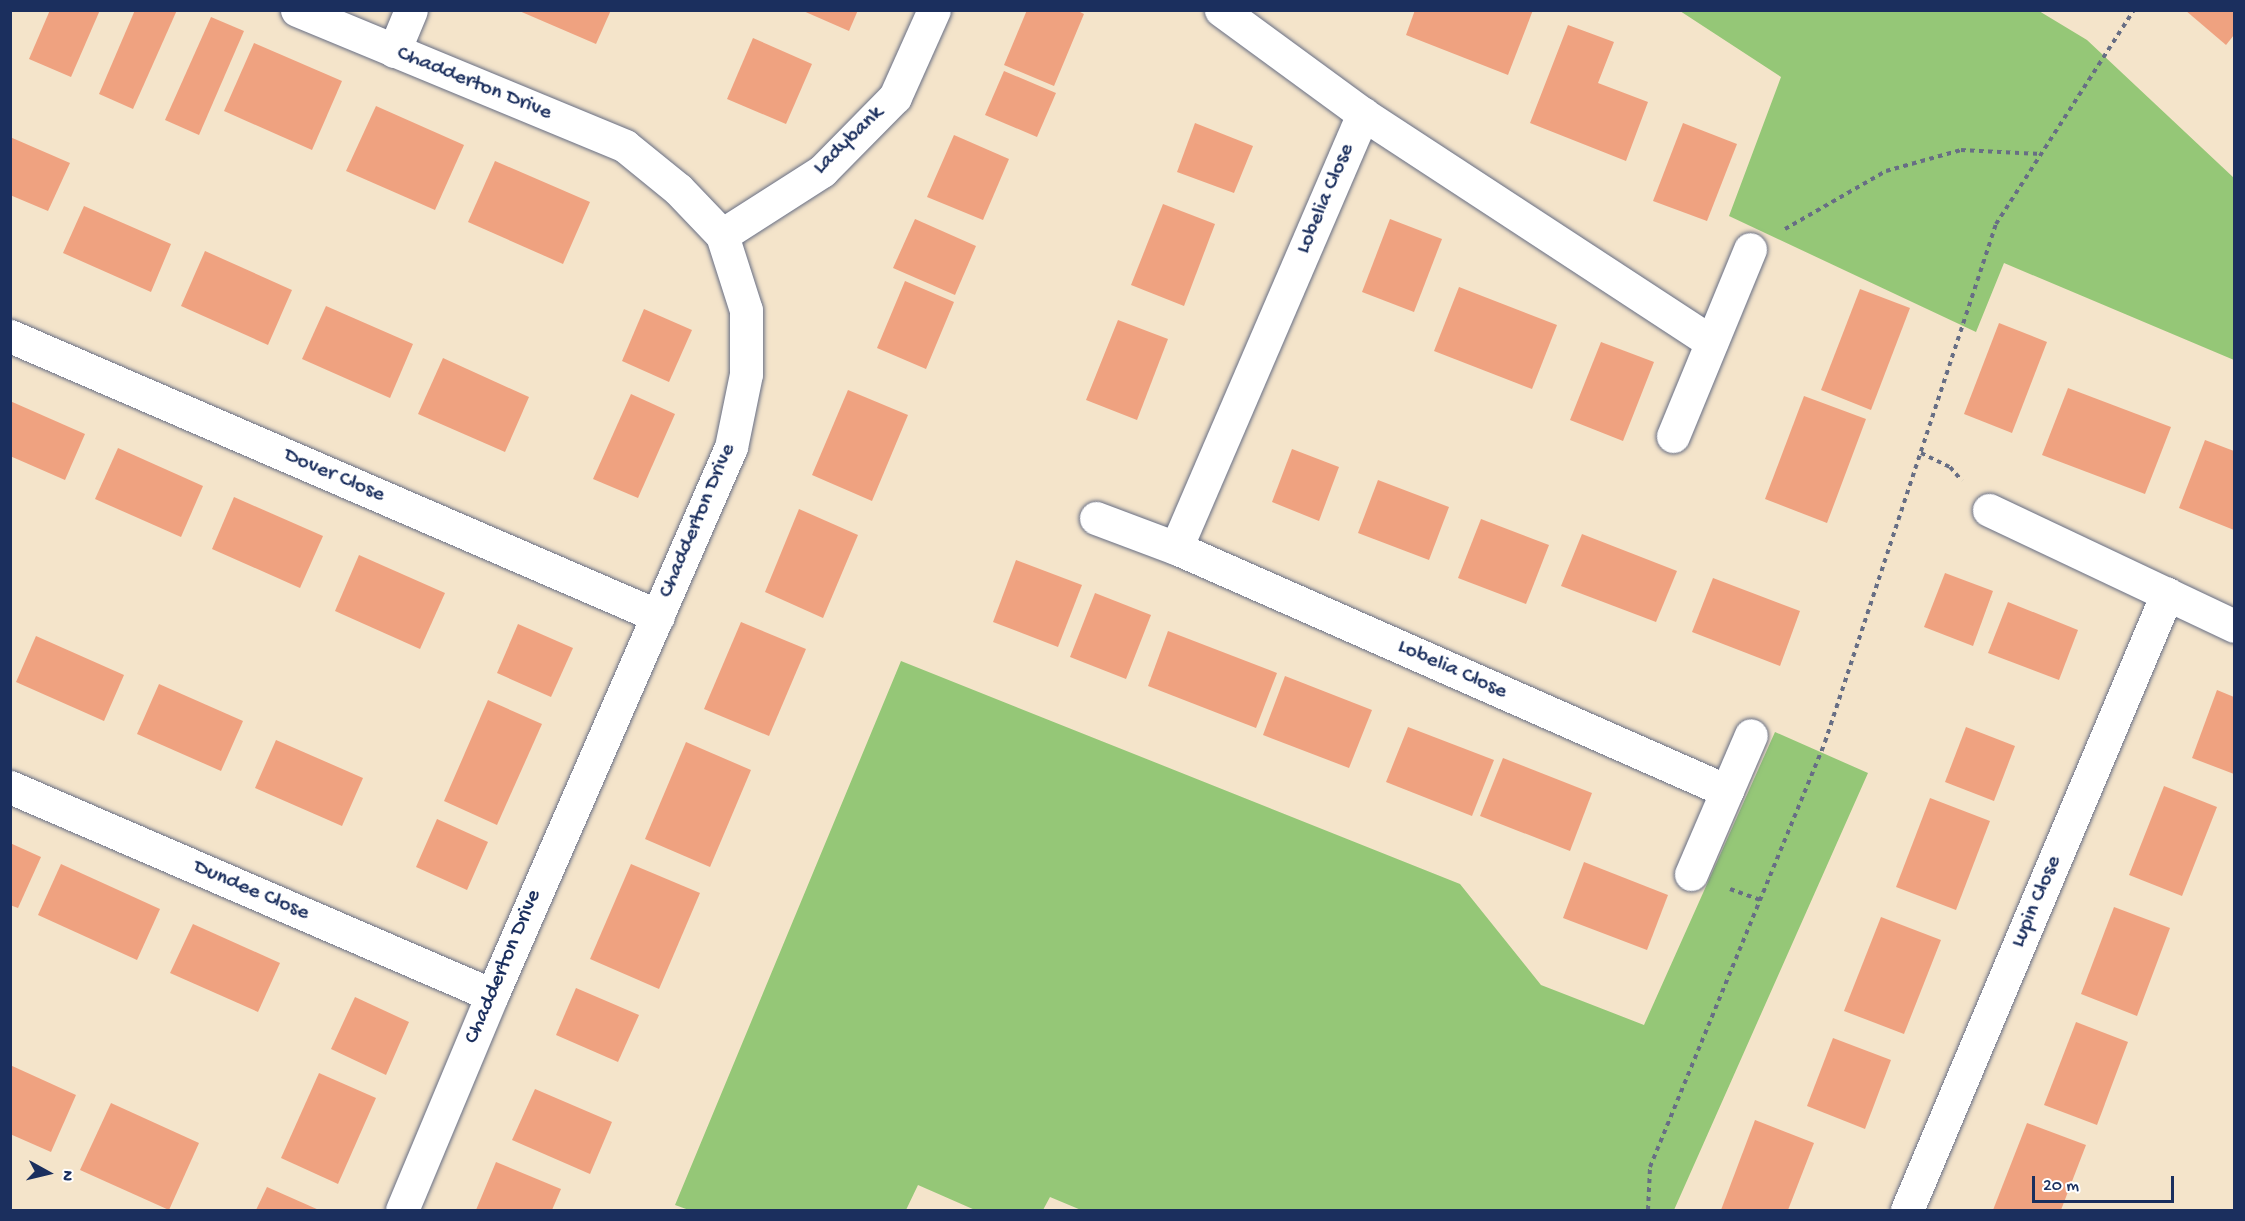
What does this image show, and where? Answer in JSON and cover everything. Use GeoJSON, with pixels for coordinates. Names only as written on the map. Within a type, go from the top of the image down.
{"type":"FeatureCollection","features":[{"type":"Feature","properties":{"kind":"street","name":"Chadderton Drive"},"geometry":{"type":"LineString","coordinates":[[297,10],[626,146],[678,189],[722,235],[746,310],[746,374],[731,447],[492,995],[402,1210]]}},
{"type":"Feature","properties":{"kind":"street"},"geometry":{"type":"LineString","coordinates":[[394,51],[411,10]]}},
{"type":"Feature","properties":{"kind":"street","name":"Ladybank"},"geometry":{"type":"LineString","coordinates":[[722,235],[822,171],[895,97],[934,10]]}},
{"type":"Feature","properties":{"kind":"street","name":"Lobelia Close"},"geometry":{"type":"LineString","coordinates":[[1221,10],[1363,114],[1711,342]]}},
{"type":"Feature","properties":{"kind":"street","name":"Lobelia Close"},"geometry":{"type":"LineString","coordinates":[[1176,549],[1363,114]]}},
{"type":"Feature","properties":{"kind":"street"},"geometry":{"type":"LineString","coordinates":[[1673,436],[1750,249]]}},
{"type":"Feature","properties":{"kind":"street","name":"Dover Close"},"geometry":{"type":"LineString","coordinates":[[10,336],[658,616]]}},
{"type":"Feature","properties":{"kind":"street"},"geometry":{"type":"LineString","coordinates":[[1989,510],[2235,626]]}},
{"type":"Feature","properties":{"kind":"street","name":"Lobelia Close"},"geometry":{"type":"LineString","coordinates":[[1096,518],[1176,549],[1727,791]]}},
{"type":"Feature","properties":{"kind":"street","name":"Lupin Close"},"geometry":{"type":"LineString","coordinates":[[1907,1210],[2167,594]]}},
{"type":"Feature","properties":{"kind":"street"},"geometry":{"type":"LineString","coordinates":[[1691,874],[1751,735]]}},
{"type":"Feature","properties":{"kind":"street","name":"Dundee Close"},"geometry":{"type":"LineString","coordinates":[[10,787],[492,995]]}},
{"type":"Feature","properties":{"kind":"path"},"geometry":{"type":"LineString","coordinates":[[1648,1210],[1650,1167],[1826,741],[1996,224],[2134,10]]}},
{"type":"Feature","properties":{"kind":"path"},"geometry":{"type":"LineString","coordinates":[[1750,249],[1887,171],[1961,150],[2042,154]]}},
{"type":"Feature","properties":{"kind":"green space"},"geometry":{"type":"Polygon","coordinates":[[[1680,11],[2039,11],[2087,40],[2234,178],[2234,360],[2004,263],[1976,332],[1729,216],[1781,77],[1680,11]]]}},
{"type":"Feature","properties":{"kind":"green space"},"geometry":{"type":"Polygon","coordinates":[[[901,661],[1460,884],[1541,985],[1644,1025],[1775,732],[1868,773],[1674,1210],[1081,1210],[1050,1197],[1043,1210],[975,1210],[918,1185],[906,1210],[689,1210],[675,1205],[901,661]]]}},
{"type":"Feature","properties":{"kind":"building"},"geometry":{"type":"Polygon","coordinates":[[[50,10],[100,10],[71,77],[29,59],[50,10]]]}},
{"type":"Feature","properties":{"kind":"building"},"geometry":{"type":"Polygon","coordinates":[[[135,10],[177,10],[133,109],[99,94],[135,10]]]}},
{"type":"Feature","properties":{"kind":"building"},"geometry":{"type":"Polygon","coordinates":[[[517,10],[611,10],[596,44],[517,10]]]}},
{"type":"Feature","properties":{"kind":"building"},"geometry":{"type":"Polygon","coordinates":[[[801,10],[858,10],[849,31],[801,10]]]}},
{"type":"Feature","properties":{"kind":"building"},"geometry":{"type":"Polygon","coordinates":[[[1027,10],[1076,10],[1084,14],[1054,86],[1004,65],[1027,10]]]}},
{"type":"Feature","properties":{"kind":"building"},"geometry":{"type":"Polygon","coordinates":[[[1415,10],[1533,10],[1508,75],[1406,35],[1415,10]]]}},
{"type":"Feature","properties":{"kind":"building"},"geometry":{"type":"Polygon","coordinates":[[[2185,10],[2234,10],[2234,35],[2226,45],[2185,10]]]}},
{"type":"Feature","properties":{"kind":"building"},"geometry":{"type":"Polygon","coordinates":[[[211,17],[244,31],[199,135],[165,120],[211,17]]]}},
{"type":"Feature","properties":{"kind":"building"},"geometry":{"type":"Polygon","coordinates":[[[1568,25],[1614,42],[1598,83],[1648,102],[1626,161],[1530,123],[1568,25]]]}},
{"type":"Feature","properties":{"kind":"building"},"geometry":{"type":"Polygon","coordinates":[[[753,38],[812,64],[786,124],[727,99],[753,38]]]}},
{"type":"Feature","properties":{"kind":"building"},"geometry":{"type":"Polygon","coordinates":[[[254,43],[342,81],[312,150],[224,111],[254,43]]]}},
{"type":"Feature","properties":{"kind":"building"},"geometry":{"type":"Polygon","coordinates":[[[1004,71],[1056,93],[1037,137],[985,115],[1004,71]]]}},
{"type":"Feature","properties":{"kind":"building"},"geometry":{"type":"Polygon","coordinates":[[[376,106],[464,145],[435,210],[346,171],[376,106]]]}},
{"type":"Feature","properties":{"kind":"building"},"geometry":{"type":"Polygon","coordinates":[[[1195,123],[1253,146],[1234,193],[1177,172],[1195,123]]]}},
{"type":"Feature","properties":{"kind":"building"},"geometry":{"type":"Polygon","coordinates":[[[1683,123],[1737,144],[1707,221],[1653,201],[1683,123]]]}},
{"type":"Feature","properties":{"kind":"building"},"geometry":{"type":"Polygon","coordinates":[[[954,135],[1009,159],[983,220],[927,197],[954,135]]]}},
{"type":"Feature","properties":{"kind":"building"},"geometry":{"type":"Polygon","coordinates":[[[10,137],[70,163],[48,211],[10,195],[10,137]]]}},
{"type":"Feature","properties":{"kind":"building"},"geometry":{"type":"Polygon","coordinates":[[[495,161],[590,202],[563,264],[468,222],[495,161]]]}},
{"type":"Feature","properties":{"kind":"building"},"geometry":{"type":"Polygon","coordinates":[[[1163,204],[1215,224],[1184,306],[1131,285],[1163,204]]]}},
{"type":"Feature","properties":{"kind":"building"},"geometry":{"type":"Polygon","coordinates":[[[84,206],[171,244],[151,292],[63,253],[84,206]]]}},
{"type":"Feature","properties":{"kind":"building"},"geometry":{"type":"Polygon","coordinates":[[[915,219],[976,246],[955,295],[893,268],[915,219]]]}},
{"type":"Feature","properties":{"kind":"building"},"geometry":{"type":"Polygon","coordinates":[[[1390,219],[1442,239],[1414,312],[1362,292],[1390,219]]]}},
{"type":"Feature","properties":{"kind":"building"},"geometry":{"type":"Polygon","coordinates":[[[205,251],[292,290],[268,345],[181,306],[205,251]]]}},
{"type":"Feature","properties":{"kind":"building"},"geometry":{"type":"Polygon","coordinates":[[[905,281],[954,302],[926,369],[877,348],[905,281]]]}},
{"type":"Feature","properties":{"kind":"building"},"geometry":{"type":"Polygon","coordinates":[[[1459,287],[1557,325],[1532,389],[1434,351],[1459,287]]]}},
{"type":"Feature","properties":{"kind":"building"},"geometry":{"type":"Polygon","coordinates":[[[1860,289],[1910,308],[1871,410],[1821,390],[1860,289]]]}},
{"type":"Feature","properties":{"kind":"building"},"geometry":{"type":"Polygon","coordinates":[[[326,306],[413,344],[390,398],[302,359],[326,306]]]}},
{"type":"Feature","properties":{"kind":"building"},"geometry":{"type":"Polygon","coordinates":[[[644,309],[692,330],[669,382],[622,361],[644,309]]]}},
{"type":"Feature","properties":{"kind":"building"},"geometry":{"type":"Polygon","coordinates":[[[1118,320],[1168,339],[1137,420],[1086,400],[1118,320]]]}},
{"type":"Feature","properties":{"kind":"building"},"geometry":{"type":"Polygon","coordinates":[[[1999,323],[2047,342],[2012,433],[1964,414],[1999,323]]]}},
{"type":"Feature","properties":{"kind":"building"},"geometry":{"type":"Polygon","coordinates":[[[1601,342],[1654,362],[1623,441],[1570,420],[1601,342]]]}},
{"type":"Feature","properties":{"kind":"building"},"geometry":{"type":"Polygon","coordinates":[[[443,358],[529,397],[505,452],[418,414],[443,358]]]}},
{"type":"Feature","properties":{"kind":"building"},"geometry":{"type":"Polygon","coordinates":[[[2068,388],[2171,427],[2145,494],[2042,455],[2068,388]]]}},
{"type":"Feature","properties":{"kind":"building"},"geometry":{"type":"Polygon","coordinates":[[[848,390],[908,415],[872,501],[812,475],[848,390]]]}},
{"type":"Feature","properties":{"kind":"building"},"geometry":{"type":"Polygon","coordinates":[[[631,394],[675,414],[638,498],[593,479],[631,394]]]}},
{"type":"Feature","properties":{"kind":"building"},"geometry":{"type":"Polygon","coordinates":[[[1804,396],[1866,419],[1827,523],[1765,499],[1804,396]]]}},
{"type":"Feature","properties":{"kind":"building"},"geometry":{"type":"Polygon","coordinates":[[[10,401],[85,434],[65,480],[10,456],[10,401]]]}},
{"type":"Feature","properties":{"kind":"building"},"geometry":{"type":"Polygon","coordinates":[[[2205,440],[2234,451],[2234,530],[2179,508],[2205,440]]]}},
{"type":"Feature","properties":{"kind":"building"},"geometry":{"type":"Polygon","coordinates":[[[118,448],[203,486],[181,537],[95,499],[118,448]]]}},
{"type":"Feature","properties":{"kind":"building"},"geometry":{"type":"Polygon","coordinates":[[[1292,449],[1339,467],[1319,521],[1272,502],[1292,449]]]}},
{"type":"Feature","properties":{"kind":"building"},"geometry":{"type":"Polygon","coordinates":[[[1378,480],[1449,507],[1429,560],[1358,533],[1378,480]]]}},
{"type":"Feature","properties":{"kind":"building"},"geometry":{"type":"Polygon","coordinates":[[[234,497],[323,536],[300,588],[212,549],[234,497]]]}},
{"type":"Feature","properties":{"kind":"building"},"geometry":{"type":"Polygon","coordinates":[[[799,509],[858,535],[823,618],[765,592],[799,509]]]}},
{"type":"Feature","properties":{"kind":"building"},"geometry":{"type":"Polygon","coordinates":[[[1481,519],[1549,545],[1526,604],[1458,578],[1481,519]]]}},
{"type":"Feature","properties":{"kind":"building"},"geometry":{"type":"Polygon","coordinates":[[[1582,534],[1677,571],[1656,622],[1561,586],[1582,534]]]}},
{"type":"Feature","properties":{"kind":"building"},"geometry":{"type":"Polygon","coordinates":[[[359,555],[445,593],[420,649],[335,611],[359,555]]]}},
{"type":"Feature","properties":{"kind":"building"},"geometry":{"type":"Polygon","coordinates":[[[1016,560],[1082,585],[1058,647],[993,622],[1016,560]]]}},
{"type":"Feature","properties":{"kind":"building"},"geometry":{"type":"Polygon","coordinates":[[[1945,573],[1993,591],[1973,646],[1924,627],[1945,573]]]}},
{"type":"Feature","properties":{"kind":"building"},"geometry":{"type":"Polygon","coordinates":[[[1713,578],[1800,611],[1780,666],[1692,632],[1713,578]]]}},
{"type":"Feature","properties":{"kind":"building"},"geometry":{"type":"Polygon","coordinates":[[[1095,593],[1151,615],[1126,679],[1070,657],[1095,593]]]}},
{"type":"Feature","properties":{"kind":"building"},"geometry":{"type":"Polygon","coordinates":[[[2008,602],[2078,630],[2059,680],[1988,653],[2008,602]]]}},
{"type":"Feature","properties":{"kind":"building"},"geometry":{"type":"Polygon","coordinates":[[[741,622],[806,649],[769,736],[704,709],[741,622]]]}},
{"type":"Feature","properties":{"kind":"building"},"geometry":{"type":"Polygon","coordinates":[[[518,624],[573,648],[551,697],[497,673],[518,624]]]}},
{"type":"Feature","properties":{"kind":"building"},"geometry":{"type":"Polygon","coordinates":[[[1168,631],[1277,673],[1256,728],[1148,686],[1168,631]]]}},
{"type":"Feature","properties":{"kind":"building"},"geometry":{"type":"Polygon","coordinates":[[[36,636],[124,675],[104,721],[16,682],[36,636]]]}},
{"type":"Feature","properties":{"kind":"building"},"geometry":{"type":"Polygon","coordinates":[[[1285,676],[1372,710],[1349,768],[1263,735],[1285,676]]]}},
{"type":"Feature","properties":{"kind":"building"},"geometry":{"type":"Polygon","coordinates":[[[159,684],[243,721],[221,771],[137,734],[159,684]]]}},
{"type":"Feature","properties":{"kind":"building"},"geometry":{"type":"Polygon","coordinates":[[[2217,690],[2234,697],[2234,774],[2192,758],[2217,690]]]}},
{"type":"Feature","properties":{"kind":"building"},"geometry":{"type":"Polygon","coordinates":[[[488,700],[542,724],[497,825],[444,801],[488,700]]]}},
{"type":"Feature","properties":{"kind":"building"},"geometry":{"type":"Polygon","coordinates":[[[1408,727],[1494,760],[1472,816],[1386,782],[1408,727]]]}},
{"type":"Feature","properties":{"kind":"building"},"geometry":{"type":"Polygon","coordinates":[[[1966,727],[2015,746],[1994,801],[1945,782],[1966,727]]]}},
{"type":"Feature","properties":{"kind":"building"},"geometry":{"type":"Polygon","coordinates":[[[276,740],[363,778],[342,826],[255,788],[276,740]]]}},
{"type":"Feature","properties":{"kind":"building"},"geometry":{"type":"Polygon","coordinates":[[[686,742],[751,770],[710,867],[645,839],[686,742]]]}},
{"type":"Feature","properties":{"kind":"building"},"geometry":{"type":"Polygon","coordinates":[[[1503,758],[1592,793],[1570,851],[1480,816],[1503,758]]]}},
{"type":"Feature","properties":{"kind":"building"},"geometry":{"type":"Polygon","coordinates":[[[2164,786],[2217,807],[2182,896],[2129,875],[2164,786]]]}},
{"type":"Feature","properties":{"kind":"building"},"geometry":{"type":"Polygon","coordinates":[[[1930,798],[1990,821],[1956,910],[1896,887],[1930,798]]]}},
{"type":"Feature","properties":{"kind":"building"},"geometry":{"type":"Polygon","coordinates":[[[437,819],[488,842],[467,890],[416,867],[437,819]]]}},
{"type":"Feature","properties":{"kind":"building"},"geometry":{"type":"Polygon","coordinates":[[[10,843],[41,857],[18,908],[10,905],[10,843]]]}},
{"type":"Feature","properties":{"kind":"building"},"geometry":{"type":"Polygon","coordinates":[[[1584,862],[1668,895],[1647,950],[1563,918],[1584,862]]]}},
{"type":"Feature","properties":{"kind":"building"},"geometry":{"type":"Polygon","coordinates":[[[61,864],[160,909],[137,960],[38,915],[61,864]]]}},
{"type":"Feature","properties":{"kind":"building"},"geometry":{"type":"Polygon","coordinates":[[[631,864],[700,893],[659,989],[590,959],[631,864]]]}},
{"type":"Feature","properties":{"kind":"building"},"geometry":{"type":"Polygon","coordinates":[[[2114,907],[2170,928],[2137,1016],[2081,994],[2114,907]]]}},
{"type":"Feature","properties":{"kind":"building"},"geometry":{"type":"Polygon","coordinates":[[[1881,917],[1941,940],[1904,1034],[1844,1011],[1881,917]]]}},
{"type":"Feature","properties":{"kind":"building"},"geometry":{"type":"Polygon","coordinates":[[[193,924],[280,963],[258,1012],[170,973],[193,924]]]}},
{"type":"Feature","properties":{"kind":"building"},"geometry":{"type":"Polygon","coordinates":[[[576,988],[639,1015],[618,1062],[556,1035],[576,988]]]}},
{"type":"Feature","properties":{"kind":"building"},"geometry":{"type":"Polygon","coordinates":[[[355,997],[409,1022],[386,1075],[331,1049],[355,997]]]}},
{"type":"Feature","properties":{"kind":"building"},"geometry":{"type":"Polygon","coordinates":[[[2076,1022],[2128,1042],[2097,1125],[2044,1105],[2076,1022]]]}},
{"type":"Feature","properties":{"kind":"building"},"geometry":{"type":"Polygon","coordinates":[[[1833,1038],[1891,1060],[1865,1129],[1807,1106],[1833,1038]]]}},
{"type":"Feature","properties":{"kind":"building"},"geometry":{"type":"Polygon","coordinates":[[[10,1065],[76,1095],[51,1152],[10,1134],[10,1065]]]}},
{"type":"Feature","properties":{"kind":"building"},"geometry":{"type":"Polygon","coordinates":[[[319,1073],[376,1098],[338,1184],[281,1158],[319,1073]]]}},
{"type":"Feature","properties":{"kind":"building"},"geometry":{"type":"Polygon","coordinates":[[[535,1089],[612,1122],[590,1174],[512,1140],[535,1089]]]}},
{"type":"Feature","properties":{"kind":"building"},"geometry":{"type":"Polygon","coordinates":[[[111,1103],[199,1143],[169,1210],[80,1170],[111,1103]]]}},
{"type":"Feature","properties":{"kind":"building"},"geometry":{"type":"Polygon","coordinates":[[[1755,1120],[1814,1143],[1788,1210],[1721,1210],[1755,1120]]]}},
{"type":"Feature","properties":{"kind":"building"},"geometry":{"type":"Polygon","coordinates":[[[2027,1123],[2086,1145],[2061,1210],[1993,1210],[2027,1123]]]}},
{"type":"Feature","properties":{"kind":"building"},"geometry":{"type":"Polygon","coordinates":[[[496,1162],[561,1189],[552,1210],[476,1210],[496,1162]]]}},
{"type":"Feature","properties":{"kind":"building"},"geometry":{"type":"Polygon","coordinates":[[[267,1187],[319,1210],[256,1210],[267,1187]]]}}]}
